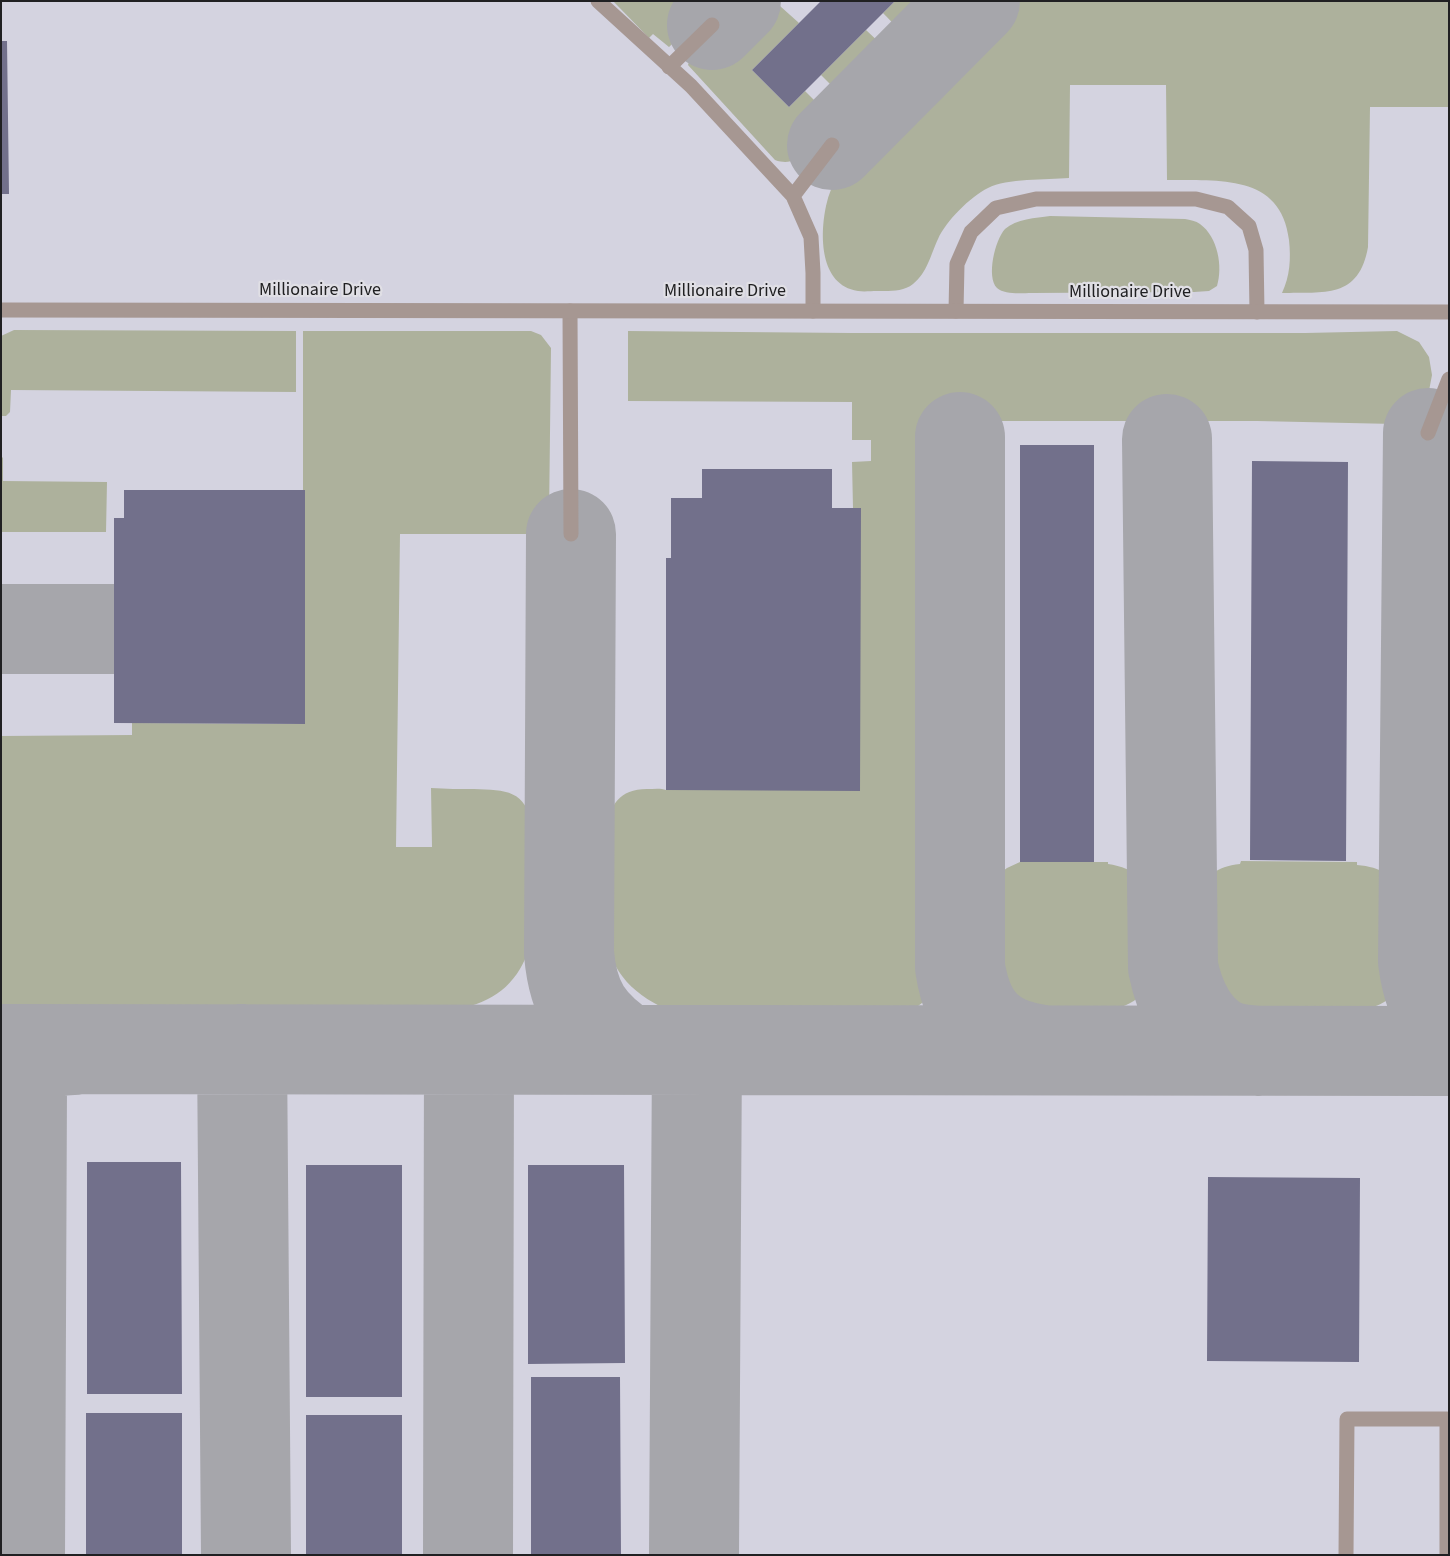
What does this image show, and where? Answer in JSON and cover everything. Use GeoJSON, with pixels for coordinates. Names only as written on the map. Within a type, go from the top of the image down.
{"type":"FeatureCollection","features":[{"type":"Feature","properties":{"kind":"street"},"geometry":{"type":"LineString","coordinates":[[598,1],[691,86],[793,196],[811,237],[813,311]]}},
{"type":"Feature","properties":{"kind":"street"},"geometry":{"type":"LineString","coordinates":[[670,67],[712,25]]}},
{"type":"Feature","properties":{"kind":"street"},"geometry":{"type":"LineString","coordinates":[[793,196],[832,145]]}},
{"type":"Feature","properties":{"kind":"street"},"geometry":{"type":"LineString","coordinates":[[956,311],[957,264],[971,232],[996,208],[1036,199],[1196,199],[1228,208],[1249,226],[1256,250],[1257,312]]}},
{"type":"Feature","properties":{"kind":"street","name":"Millionaire Drive"},"geometry":{"type":"LineString","coordinates":[[1,310],[1449,312]]}},
{"type":"Feature","properties":{"kind":"street"},"geometry":{"type":"LineString","coordinates":[[570,310],[571,534]]}},
{"type":"Feature","properties":{"kind":"street"},"geometry":{"type":"LineString","coordinates":[[1428,433],[1449,379]]}},
{"type":"Feature","properties":{"kind":"street"},"geometry":{"type":"LineString","coordinates":[[1346,1555],[1347,1419],[1447,1419],[1448,1555]]}},
{"type":"Feature","properties":{"kind":"shaded area"},"geometry":{"type":"Polygon","coordinates":[[[1,1],[1449,1],[1449,1555],[1,1555],[1,1]]]}},
{"type":"Feature","properties":{"kind":"green space"},"geometry":{"type":"Polygon","coordinates":[[[613,1],[701,1],[699,18],[669,47],[653,34],[649,38],[613,1]]]}},
{"type":"Feature","properties":{"kind":"green space"},"geometry":{"type":"Polygon","coordinates":[[[895,1],[945,1],[945,4],[926,24],[920,28],[908,31],[898,27],[883,13],[895,1]]]}},
{"type":"Feature","properties":{"kind":"green space"},"geometry":{"type":"Polygon","coordinates":[[[1001,1],[1449,1],[1449,107],[1370,107],[1368,247],[1357,276],[1348,284],[1337,289],[1312,293],[1282,293],[1289,267],[1289,240],[1284,218],[1274,202],[1260,192],[1244,185],[1226,182],[1167,180],[1166,85],[1070,85],[1069,178],[1005,182],[981,192],[966,203],[953,217],[938,239],[922,274],[909,287],[896,290],[858,291],[845,287],[829,269],[823,244],[826,206],[840,172],[851,155],[877,125],[1001,1]]]}},
{"type":"Feature","properties":{"kind":"green space"},"geometry":{"type":"Polygon","coordinates":[[[762,5],[780,6],[799,23],[752,70],[789,107],[805,91],[822,108],[817,132],[820,135],[805,152],[789,162],[775,160],[688,65],[691,55],[718,33],[726,41],[762,5]]]}},
{"type":"Feature","properties":{"kind":"green space"},"geometry":{"type":"Polygon","coordinates":[[[866,30],[884,47],[884,65],[855,93],[838,92],[821,75],[866,30]]]}},
{"type":"Feature","properties":{"kind":"green space"},"geometry":{"type":"Polygon","coordinates":[[[1050,216],[1185,219],[1197,222],[1211,236],[1218,253],[1219,278],[1217,286],[1209,291],[1194,292],[1009,293],[997,288],[992,276],[992,267],[995,250],[1001,234],[1005,229],[1020,221],[1050,216]]]}},
{"type":"Feature","properties":{"kind":"green space"},"geometry":{"type":"Polygon","coordinates":[[[14,330],[296,331],[296,392],[11,390],[10,412],[6,416],[1,416],[1,336],[14,330]]]}},
{"type":"Feature","properties":{"kind":"green space"},"geometry":{"type":"Polygon","coordinates":[[[303,331],[531,331],[541,335],[551,348],[549,518],[545,526],[539,532],[533,534],[400,534],[396,847],[432,847],[431,788],[496,790],[513,794],[525,805],[532,826],[531,942],[527,954],[510,983],[492,997],[470,1006],[469,1012],[1,1012],[1,736],[132,735],[132,723],[304,724],[305,490],[303,490],[303,331]]]}},
{"type":"Feature","properties":{"kind":"green space"},"geometry":{"type":"Polygon","coordinates":[[[628,331],[1305,333],[1397,331],[1419,342],[1429,357],[1432,375],[1428,396],[1418,414],[1395,424],[1257,421],[938,421],[938,961],[934,986],[922,1003],[906,1013],[673,1012],[647,999],[627,982],[619,971],[608,946],[606,931],[606,831],[610,813],[617,800],[629,792],[647,789],[666,790],[853,508],[852,462],[871,461],[871,440],[852,440],[852,402],[628,401],[628,331]]]}},
{"type":"Feature","properties":{"kind":"green space"},"geometry":{"type":"Polygon","coordinates":[[[1,456],[3,458],[3,481],[107,482],[106,532],[1,532],[1,456]]]}},
{"type":"Feature","properties":{"kind":"green space"},"geometry":{"type":"Polygon","coordinates":[[[1241,861],[1357,862],[1357,865],[1373,868],[1385,873],[1394,881],[1402,902],[1403,975],[1397,991],[1383,1003],[1359,1010],[1359,1013],[1241,1013],[1241,1010],[1224,1006],[1209,997],[1202,988],[1197,972],[1197,915],[1200,891],[1205,881],[1213,873],[1224,867],[1240,864],[1241,861]]]}},
{"type":"Feature","properties":{"kind":"green space"},"geometry":{"type":"Polygon","coordinates":[[[1020,862],[1108,862],[1108,864],[1131,871],[1142,880],[1149,899],[1152,946],[1148,982],[1143,992],[1137,998],[1125,1006],[1107,1010],[1106,1012],[1021,1013],[991,995],[985,983],[982,968],[982,900],[987,886],[994,878],[1007,868],[1020,862]]]}},
{"type":"Feature","properties":{"kind":"building"},"geometry":{"type":"Polygon","coordinates":[[[821,1],[895,1],[789,107],[752,70],[821,1]]]}},
{"type":"Feature","properties":{"kind":"building"},"geometry":{"type":"Polygon","coordinates":[[[1,41],[7,41],[9,194],[1,194],[1,41]]]}},
{"type":"Feature","properties":{"kind":"building"},"geometry":{"type":"Polygon","coordinates":[[[1020,445],[1094,445],[1094,862],[1020,862],[1020,445]]]}},
{"type":"Feature","properties":{"kind":"building"},"geometry":{"type":"Polygon","coordinates":[[[1252,461],[1348,462],[1346,861],[1250,860],[1252,461]]]}},
{"type":"Feature","properties":{"kind":"building"},"geometry":{"type":"Polygon","coordinates":[[[702,469],[832,469],[832,508],[861,508],[860,791],[666,790],[666,558],[671,558],[671,498],[702,498],[702,469]]]}},
{"type":"Feature","properties":{"kind":"building"},"geometry":{"type":"Polygon","coordinates":[[[124,490],[305,490],[305,724],[114,723],[114,518],[124,518],[124,490]]]}},
{"type":"Feature","properties":{"kind":"building"},"geometry":{"type":"Polygon","coordinates":[[[87,1162],[181,1162],[182,1394],[87,1394],[87,1162]]]}},
{"type":"Feature","properties":{"kind":"building"},"geometry":{"type":"Polygon","coordinates":[[[306,1165],[402,1165],[402,1397],[306,1397],[306,1165]]]}},
{"type":"Feature","properties":{"kind":"building"},"geometry":{"type":"Polygon","coordinates":[[[528,1165],[624,1165],[625,1363],[528,1364],[528,1165]]]}},
{"type":"Feature","properties":{"kind":"building"},"geometry":{"type":"Polygon","coordinates":[[[1208,1177],[1360,1178],[1359,1362],[1207,1361],[1208,1177]]]}},
{"type":"Feature","properties":{"kind":"building"},"geometry":{"type":"Polygon","coordinates":[[[531,1377],[620,1377],[621,1555],[531,1555],[531,1377]]]}},
{"type":"Feature","properties":{"kind":"building"},"geometry":{"type":"Polygon","coordinates":[[[86,1413],[182,1413],[182,1555],[86,1555],[86,1413]]]}},
{"type":"Feature","properties":{"kind":"building"},"geometry":{"type":"Polygon","coordinates":[[[306,1415],[402,1415],[402,1555],[306,1555],[306,1415]]]}},
{"type":"Feature","properties":{"kind":"taxiway"},"geometry":{"type":"LineString","coordinates":[[712,25],[736,1]]}},
{"type":"Feature","properties":{"kind":"taxiway"},"geometry":{"type":"LineString","coordinates":[[832,145],[975,1]]}},
{"type":"Feature","properties":{"kind":"taxiway"},"geometry":{"type":"LineString","coordinates":[[1428,433],[1423,961],[1426,978],[1434,1002],[1449,1024]]}},
{"type":"Feature","properties":{"kind":"taxiway"},"geometry":{"type":"LineString","coordinates":[[960,437],[960,967],[969,1001],[985,1025],[1009,1041],[1025,1047],[1043,1050]]}},
{"type":"Feature","properties":{"kind":"taxiway"},"geometry":{"type":"LineString","coordinates":[[1167,439],[1173,967],[1184,1001],[1197,1023],[1205,1032],[1225,1045],[1259,1051]]}},
{"type":"Feature","properties":{"kind":"taxiway"},"geometry":{"type":"LineString","coordinates":[[571,534],[569,953],[574,985],[585,1010],[603,1031],[628,1050]]}},
{"type":"Feature","properties":{"kind":"taxiway"},"geometry":{"type":"LineString","coordinates":[[1,629],[114,629]]}},
{"type":"Feature","properties":{"kind":"taxiway"},"geometry":{"type":"LineString","coordinates":[[1,1049],[1449,1051]]}},
{"type":"Feature","properties":{"kind":"taxiway"},"geometry":{"type":"LineString","coordinates":[[242,1049],[246,1555]]}},
{"type":"Feature","properties":{"kind":"taxiway"},"geometry":{"type":"LineString","coordinates":[[20,1555],[22,1085],[24,1075],[33,1061],[46,1054],[73,1050]]}},
{"type":"Feature","properties":{"kind":"taxiway"},"geometry":{"type":"LineString","coordinates":[[468,1555],[469,1050]]}},
{"type":"Feature","properties":{"kind":"taxiway"},"geometry":{"type":"LineString","coordinates":[[694,1555],[697,1050]]}}]}
